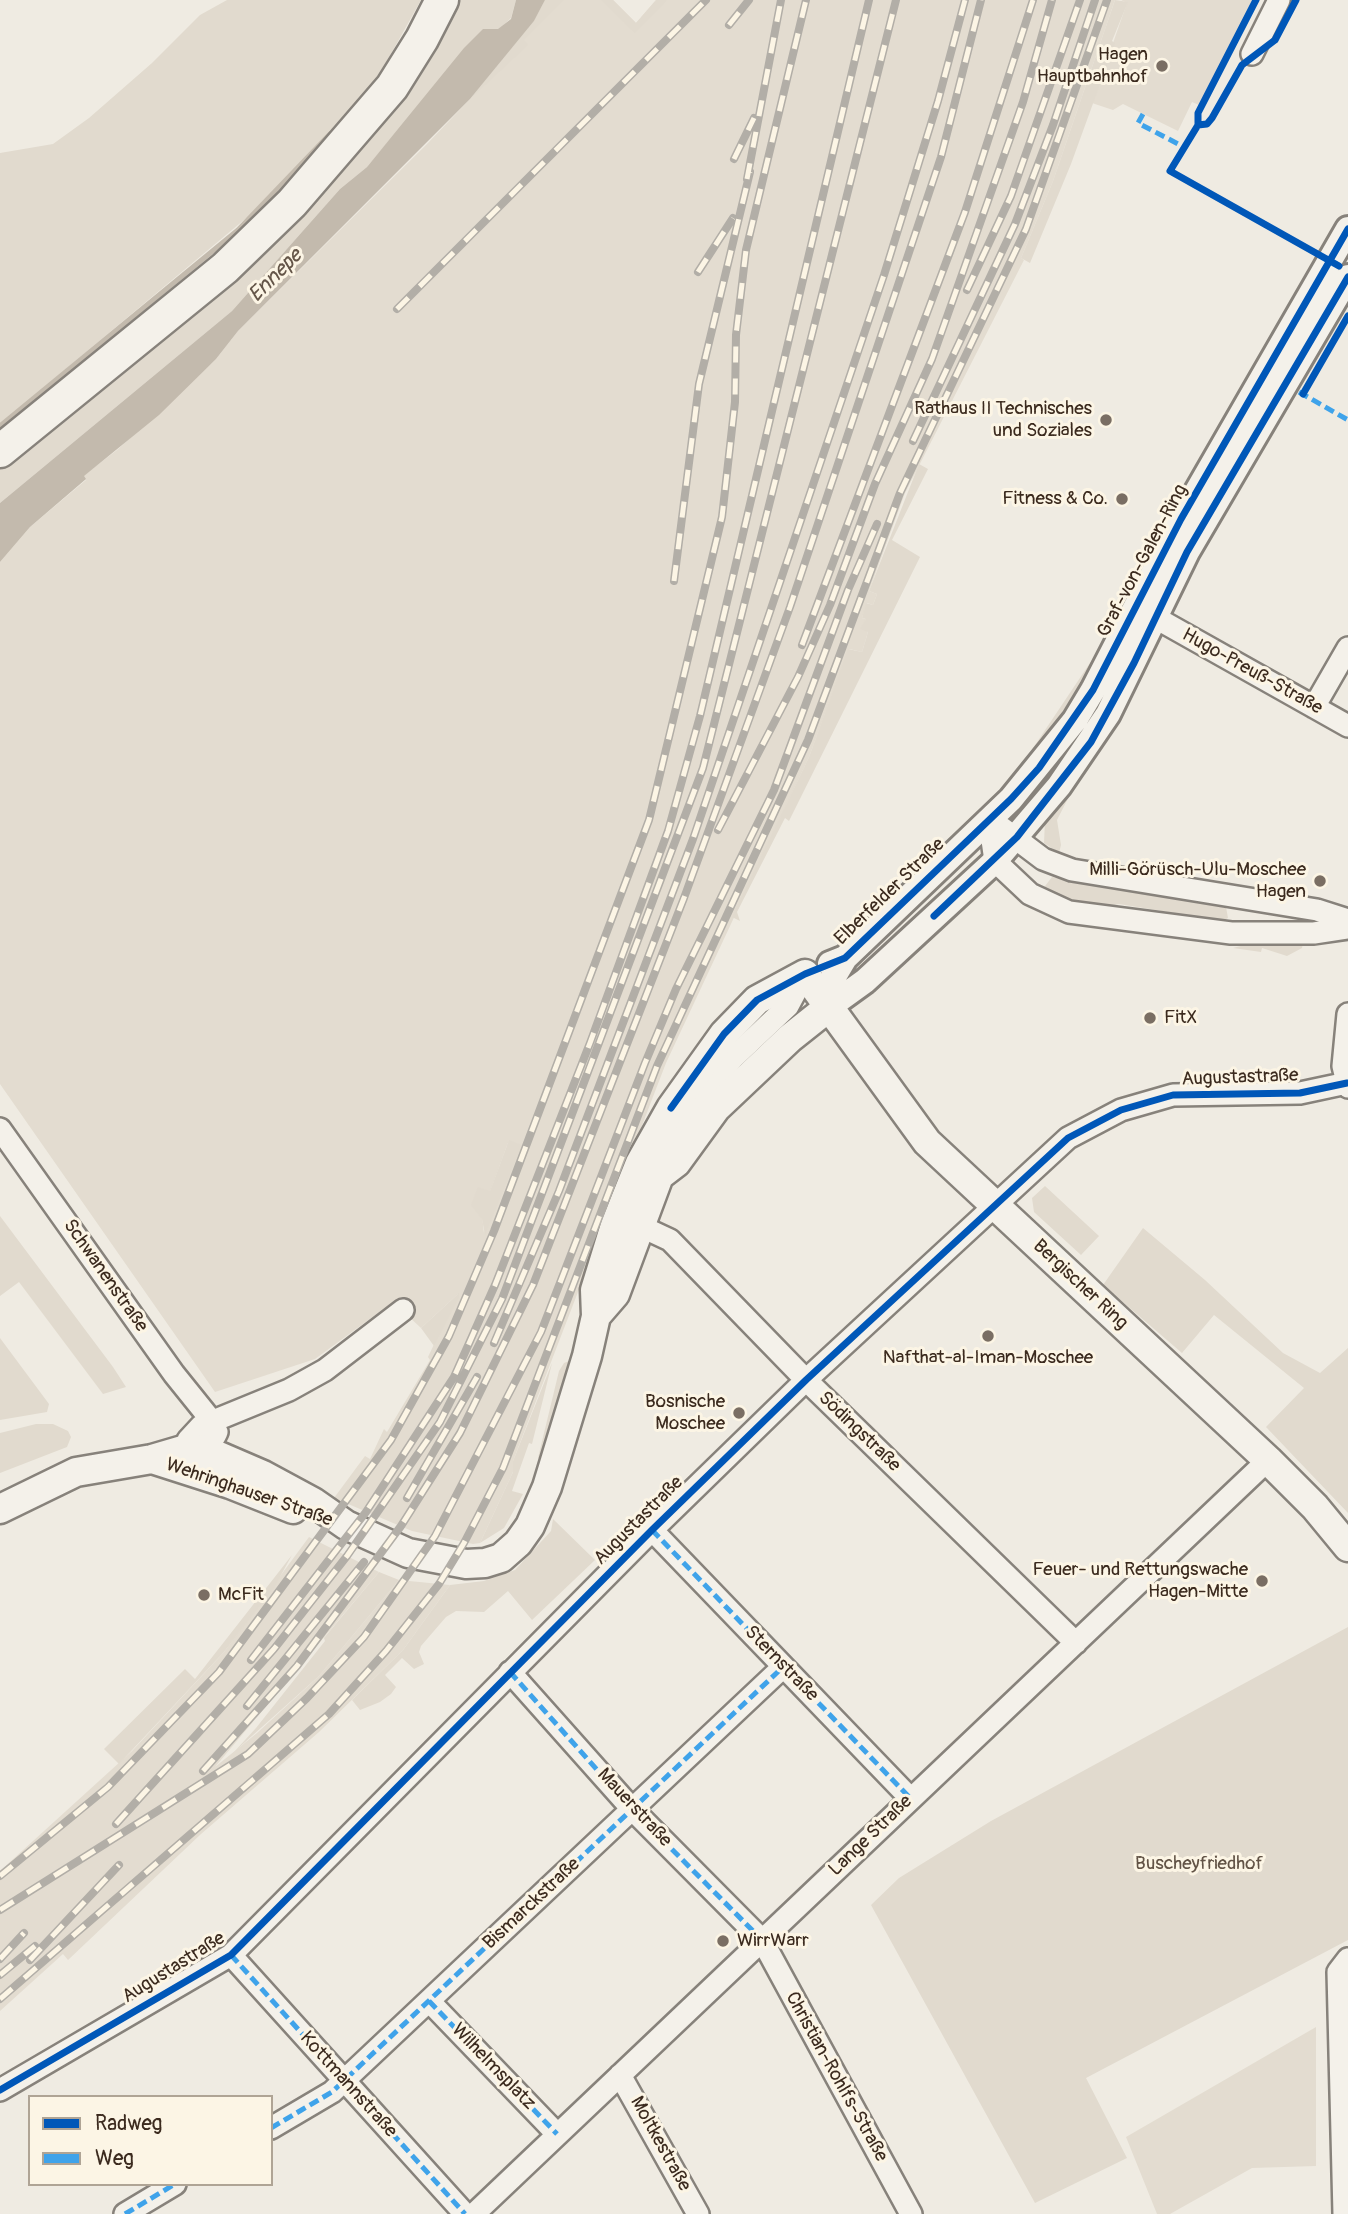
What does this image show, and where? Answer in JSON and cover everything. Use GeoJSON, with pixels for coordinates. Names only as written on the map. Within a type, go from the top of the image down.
{"type":"FeatureCollection","features":[{"type":"Feature","properties":{"kind":"main road"},"geometry":{"type":"LineString","coordinates":[[0,452],[225,268],[292,203],[392,87],[442,0]]}},
{"type":"Feature","properties":{"kind":"main road","name":"Bergischer Ring"},"geometry":{"type":"LineString","coordinates":[[805,974],[847,1036],[927,1142],[1268,1460],[1315,1507],[1348,1547]]}},
{"type":"Feature","properties":{"kind":"main road","name":"Wehringhauser Straße"},"geometry":{"type":"LineString","coordinates":[[0,1509],[76,1472],[152,1459],[191,1457],[207,1476],[306,1515],[346,1525],[374,1540],[436,1561],[485,1563],[501,1558],[518,1543],[530,1526],[547,1487],[576,1401],[596,1316],[595,1290],[615,1225],[640,1163],[671,1108],[724,1034],[757,1000],[805,974]]}},
{"type":"Feature","properties":{"kind":"main road","name":"Wehringhauser Straße"},"geometry":{"type":"LineString","coordinates":[[596,1316],[615,1294],[659,1176],[676,1163],[716,1108],[790,1038],[829,1007]]}},
{"type":"Feature","properties":{"kind":"street"},"geometry":{"type":"LineString","coordinates":[[1252,54],[1279,0]]}},
{"type":"Feature","properties":{"kind":"street","name":"Graf-von-Galen-Ring"},"geometry":{"type":"LineString","coordinates":[[989,819],[1039,768],[1093,690],[1181,519],[1348,229]]}},
{"type":"Feature","properties":{"kind":"street","name":"Graf-von-Galen-Ring"},"geometry":{"type":"LineString","coordinates":[[1017,837],[1091,742],[1108,714],[1172,582],[1219,495],[1245,450],[1265,423],[1348,277]]}},
{"type":"Feature","properties":{"kind":"street","name":"Hugo-Preuß-Straße"},"geometry":{"type":"LineString","coordinates":[[1156,618],[1348,726]]}},
{"type":"Feature","properties":{"kind":"street"},"geometry":{"type":"LineString","coordinates":[[1314,706],[1348,648]]}},
{"type":"Feature","properties":{"kind":"street"},"geometry":{"type":"LineString","coordinates":[[989,819],[1017,837],[1043,859],[1072,870],[1317,910],[1348,920]]}},
{"type":"Feature","properties":{"kind":"street"},"geometry":{"type":"LineString","coordinates":[[989,819],[995,861],[1030,894],[1069,912],[1231,933],[1314,933],[1348,928]]}},
{"type":"Feature","properties":{"kind":"street","name":"Elberfelder Straße"},"geometry":{"type":"LineString","coordinates":[[805,974],[845,958],[989,819]]}},
{"type":"Feature","properties":{"kind":"street"},"geometry":{"type":"LineString","coordinates":[[845,958],[826,990],[829,1007],[865,981],[995,861],[1017,837]]}},
{"type":"Feature","properties":{"kind":"street"},"geometry":{"type":"LineString","coordinates":[[1231,933],[1239,917],[1237,897]]}},
{"type":"Feature","properties":{"kind":"street","name":"Wehringhauser Straße"},"geometry":{"type":"LineString","coordinates":[[659,1176],[659,1158],[678,1125],[733,1058],[788,1006],[805,974]]}},
{"type":"Feature","properties":{"kind":"street"},"geometry":{"type":"LineString","coordinates":[[1347,1085],[1343,1066],[1348,1014]]}},
{"type":"Feature","properties":{"kind":"street","name":"Augustastraße"},"geometry":{"type":"LineString","coordinates":[[0,2090],[231,1955],[652,1530],[806,1380],[1068,1138],[1097,1120],[1147,1101],[1173,1095],[1300,1093],[1347,1085]]}},
{"type":"Feature","properties":{"kind":"street","name":"Schwanenstraße"},"geometry":{"type":"LineString","coordinates":[[0,1129],[174,1374],[211,1420]]}},
{"type":"Feature","properties":{"kind":"street","name":"Södingstraße"},"geometry":{"type":"LineString","coordinates":[[640,1226],[670,1240],[806,1380],[1076,1643]]}},
{"type":"Feature","properties":{"kind":"street"},"geometry":{"type":"LineString","coordinates":[[191,1457],[217,1432],[211,1420],[289,1390],[325,1370],[403,1310]]}},
{"type":"Feature","properties":{"kind":"street","name":"Lange Straße"},"geometry":{"type":"LineString","coordinates":[[465,2211],[557,2134],[1268,1460]]}},
{"type":"Feature","properties":{"kind":"street","name":"Sternstraße"},"geometry":{"type":"LineString","coordinates":[[652,1530],[910,1798]]}},
{"type":"Feature","properties":{"kind":"street","name":"Bismarckstraße"},"geometry":{"type":"LineString","coordinates":[[273,2127],[332,2092],[783,1667]]}},
{"type":"Feature","properties":{"kind":"street","name":"Mauerstraße"},"geometry":{"type":"LineString","coordinates":[[510,1672],[632,1809],[762,1940]]}},
{"type":"Feature","properties":{"kind":"street","name":"Christian-Rohlfs-Straße"},"geometry":{"type":"LineString","coordinates":[[762,1940],[911,2214]]}},
{"type":"Feature","properties":{"kind":"street","name":"Kottmannstraße"},"geometry":{"type":"LineString","coordinates":[[231,1955],[343,2081],[465,2211]]}},
{"type":"Feature","properties":{"kind":"street"},"geometry":{"type":"LineString","coordinates":[[1344,2214],[1338,1972],[1348,1959]]}},
{"type":"Feature","properties":{"kind":"street","name":"Wilhelmsplatz"},"geometry":{"type":"LineString","coordinates":[[429,2001],[557,2134]]}},
{"type":"Feature","properties":{"kind":"street","name":"Moltkestraße"},"geometry":{"type":"LineString","coordinates":[[620,2075],[698,2214]]}},
{"type":"Feature","properties":{"kind":"street"},"geometry":{"type":"LineString","coordinates":[[125,2214],[172,2186]]}},
{"type":"Feature","properties":{"kind":"shaded area"},"geometry":{"type":"Polygon","coordinates":[[[545,0],[613,0],[636,23],[656,0],[1115,0],[1053,181],[1021,258],[1024,260],[905,493],[869,591],[877,594],[873,605],[867,603],[862,618],[866,619],[864,627],[868,632],[862,652],[849,649],[809,757],[666,1063],[513,1461],[513,1472],[480,1543],[473,1544],[412,1531],[334,1498],[365,1456],[370,1459],[384,1429],[387,1432],[430,1360],[428,1357],[458,1294],[421,1328],[393,1302],[315,1359],[215,1392],[0,1084],[0,562],[30,527],[86,480],[83,476],[117,450],[216,359],[238,331],[470,99],[534,21],[545,0]],[[509,1140],[490,1192],[479,1188],[484,1233],[509,1140]]]}},
{"type":"Feature","properties":{"kind":"shaded area","name":"Hagen Hauptbahnhof"},"geometry":{"type":"Polygon","coordinates":[[[1121,0],[1253,0],[1199,105],[1192,102],[1178,131],[1123,104],[1113,110],[1092,103],[1127,3],[1121,0]]]}},
{"type":"Feature","properties":{"kind":"shaded area"},"geometry":{"type":"Polygon","coordinates":[[[309,1537],[379,1572],[215,1767],[319,1676],[399,1580],[450,1585],[403,1650],[319,1732],[201,1834],[68,1960],[63,1954],[0,2011],[0,1871],[132,1751],[224,1652],[309,1537]]]}},
{"type":"Feature","properties":{"kind":"shaded area"},"geometry":{"type":"Polygon","coordinates":[[[1316,2027],[1316,2166],[1252,2168],[1170,2214],[1157,2214],[1126,2137],[1316,2027]]]}},
{"type":"Feature","properties":{"kind":"green space"},"geometry":{"type":"Polygon","coordinates":[[[227,0],[421,0],[382,70],[361,98],[340,124],[263,204],[0,424],[0,153],[53,144],[89,118],[152,63],[200,15],[227,0]]]}},
{"type":"Feature","properties":{"kind":"green space"},"geometry":{"type":"Polygon","coordinates":[[[457,0],[516,0],[511,18],[423,101],[367,167],[340,189],[232,311],[0,503],[0,469],[273,243],[350,162],[397,104],[457,0]]]}},
{"type":"Feature","properties":{"kind":"green space"},"geometry":{"type":"Polygon","coordinates":[[[545,0],[564,0],[524,40],[528,45],[470,99],[534,21],[545,0]]]}},
{"type":"Feature","properties":{"kind":"green space"},"geometry":{"type":"Polygon","coordinates":[[[601,0],[613,0],[636,23],[656,0],[667,0],[635,33],[601,0]]]}},
{"type":"Feature","properties":{"kind":"green space"},"geometry":{"type":"Polygon","coordinates":[[[1115,0],[1128,2],[1112,41],[1115,43],[1071,164],[1030,263],[1021,258],[1053,181],[1115,0]]]}},
{"type":"Feature","properties":{"kind":"green space"},"geometry":{"type":"Polygon","coordinates":[[[1207,448],[1209,450],[1095,666],[1059,719],[1021,766],[1104,642],[1152,544],[1207,448]]]}},
{"type":"Feature","properties":{"kind":"green space"},"geometry":{"type":"Polygon","coordinates":[[[919,464],[928,469],[892,540],[920,557],[789,821],[785,818],[737,912],[740,921],[732,917],[809,757],[848,649],[862,652],[868,632],[860,629],[866,619],[862,618],[866,603],[873,605],[877,594],[869,591],[919,464]]]}},
{"type":"Feature","properties":{"kind":"green space"},"geometry":{"type":"Polygon","coordinates":[[[1085,765],[1057,820],[1061,845],[1059,853],[1044,843],[1045,820],[1085,765]]]}},
{"type":"Feature","properties":{"kind":"green space"},"geometry":{"type":"Polygon","coordinates":[[[1052,877],[1226,907],[1228,918],[1223,921],[1119,904],[1101,908],[1073,903],[1042,890],[1052,877]]]}},
{"type":"Feature","properties":{"kind":"green space"},"geometry":{"type":"Polygon","coordinates":[[[1264,940],[1303,943],[1302,948],[1287,956],[1262,948],[1261,952],[1233,948],[1264,940]]]}},
{"type":"Feature","properties":{"kind":"green space"},"geometry":{"type":"Polygon","coordinates":[[[509,1140],[522,1145],[485,1235],[482,1219],[471,1205],[478,1187],[490,1191],[509,1140]]]}},
{"type":"Feature","properties":{"kind":"green space"},"geometry":{"type":"Polygon","coordinates":[[[1045,1186],[1099,1236],[1081,1255],[1034,1212],[1032,1198],[1045,1186]]]}},
{"type":"Feature","properties":{"kind":"green space"},"geometry":{"type":"Polygon","coordinates":[[[0,1216],[126,1387],[103,1394],[19,1282],[0,1296],[0,1216]]]}},
{"type":"Feature","properties":{"kind":"green space"},"geometry":{"type":"Polygon","coordinates":[[[1143,1228],[1205,1280],[1283,1353],[1320,1373],[1348,1348],[1348,1513],[1266,1427],[1304,1388],[1214,1315],[1182,1353],[1103,1285],[1143,1228]]]}},
{"type":"Feature","properties":{"kind":"green space"},"geometry":{"type":"Polygon","coordinates":[[[459,1293],[459,1297],[434,1346],[421,1328],[459,1293]]]}},
{"type":"Feature","properties":{"kind":"green space"},"geometry":{"type":"Polygon","coordinates":[[[0,1338],[49,1404],[47,1412],[0,1420],[0,1338]]]}},
{"type":"Feature","properties":{"kind":"green space"},"geometry":{"type":"Polygon","coordinates":[[[569,1361],[542,1460],[538,1458],[559,1371],[564,1363],[569,1361]]]}},
{"type":"Feature","properties":{"kind":"green space"},"geometry":{"type":"Polygon","coordinates":[[[552,1363],[532,1444],[529,1443],[512,1491],[523,1494],[504,1528],[480,1543],[513,1472],[513,1461],[552,1363]]]}},
{"type":"Feature","properties":{"kind":"green space"},"geometry":{"type":"Polygon","coordinates":[[[36,1424],[53,1424],[68,1431],[71,1437],[67,1447],[0,1473],[0,1433],[36,1424]]]}},
{"type":"Feature","properties":{"kind":"green space"},"geometry":{"type":"Polygon","coordinates":[[[553,1519],[595,1560],[532,1620],[508,1591],[484,1612],[456,1611],[446,1617],[421,1646],[419,1652],[424,1664],[414,1669],[402,1658],[385,1675],[396,1687],[391,1694],[360,1710],[352,1700],[403,1650],[450,1585],[484,1581],[515,1570],[551,1531],[553,1519]]]}},
{"type":"Feature","properties":{"kind":"green space"},"geometry":{"type":"Polygon","coordinates":[[[292,1555],[275,1586],[224,1652],[119,1764],[104,1749],[185,1669],[195,1679],[292,1555]]]}},
{"type":"Feature","properties":{"kind":"green space"},"geometry":{"type":"Polygon","coordinates":[[[379,1572],[399,1580],[319,1676],[234,1752],[256,1728],[325,1641],[324,1638],[379,1572]]]}},
{"type":"Feature","properties":{"kind":"green space","name":"Buscheyfriedhof"},"geometry":{"type":"Polygon","coordinates":[[[1348,1627],[1348,1940],[1086,2078],[1127,2158],[1035,2203],[871,1905],[899,1878],[991,1821],[1348,1627]]]}},
{"type":"Feature","properties":{"kind":"water","name":"Ennepe"},"geometry":{"type":"Polygon","coordinates":[[[516,0],[545,0],[534,21],[470,99],[238,331],[216,359],[159,415],[84,476],[86,479],[30,527],[0,562],[0,503],[232,311],[340,189],[367,167],[464,48],[483,29],[498,29],[511,19],[516,0]]]}},
{"type":"Feature","properties":{"kind":"waterway"},"geometry":{"type":"LineString","coordinates":[[0,426],[238,230],[330,134]]}},
{"type":"Feature","properties":{"kind":"railway"},"geometry":{"type":"LineString","coordinates":[[397,309],[706,0]]}},
{"type":"Feature","properties":{"kind":"railway"},"geometry":{"type":"LineString","coordinates":[[729,25],[749,0]]}},
{"type":"Feature","properties":{"kind":"railway"},"geometry":{"type":"LineString","coordinates":[[747,179],[781,0]]}},
{"type":"Feature","properties":{"kind":"railway"},"geometry":{"type":"LineString","coordinates":[[0,1876],[108,1787],[219,1672],[391,1440],[449,1336],[494,1231],[649,820],[722,517],[735,402],[736,335],[746,250],[806,0]]}},
{"type":"Feature","properties":{"kind":"railway"},"geometry":{"type":"LineString","coordinates":[[251,1660],[366,1512],[454,1377],[495,1285],[590,1043],[668,831],[700,716],[869,0]]}},
{"type":"Feature","properties":{"kind":"railway"},"geometry":{"type":"LineString","coordinates":[[116,1824],[274,1649],[347,1556],[440,1422],[502,1299],[703,768],[896,0]]}},
{"type":"Feature","properties":{"kind":"railway"},"geometry":{"type":"LineString","coordinates":[[494,1343],[559,1191],[693,839],[884,275],[938,101],[965,0]]}},
{"type":"Feature","properties":{"kind":"railway"},"geometry":{"type":"LineString","coordinates":[[203,1771],[297,1666],[401,1526],[460,1433],[533,1285],[684,898],[790,607],[941,157],[981,0]]}},
{"type":"Feature","properties":{"kind":"railway"},"geometry":{"type":"LineString","coordinates":[[802,645],[965,212],[1033,0]]}},
{"type":"Feature","properties":{"kind":"railway"},"geometry":{"type":"LineString","coordinates":[[718,830],[798,677],[830,605],[875,484],[932,359],[1023,102],[1052,0]]}},
{"type":"Feature","properties":{"kind":"railway"},"geometry":{"type":"LineString","coordinates":[[967,290],[1011,196],[1080,0]]}},
{"type":"Feature","properties":{"kind":"railway"},"geometry":{"type":"LineString","coordinates":[[913,441],[1015,224],[1053,125],[1095,0]]}},
{"type":"Feature","properties":{"kind":"railway"},"geometry":{"type":"LineString","coordinates":[[0,1999],[329,1714],[386,1651],[439,1584],[464,1543],[503,1468],[657,1066],[808,740],[900,493],[1026,229],[1107,0]]}},
{"type":"Feature","properties":{"kind":"railway"},"geometry":{"type":"LineString","coordinates":[[734,159],[754,118]]}},
{"type":"Feature","properties":{"kind":"railway"},"geometry":{"type":"LineString","coordinates":[[674,581],[699,384],[750,172]]}},
{"type":"Feature","properties":{"kind":"railway"},"geometry":{"type":"LineString","coordinates":[[698,272],[733,218]]}},
{"type":"Feature","properties":{"kind":"railway"},"geometry":{"type":"LineString","coordinates":[[0,1910],[248,1754],[307,1698],[364,1637],[435,1536],[541,1332],[645,1063],[676,989],[774,790],[848,590],[877,524]]}},
{"type":"Feature","properties":{"kind":"railway"},"geometry":{"type":"LineString","coordinates":[[407,1498],[477,1377]]}},
{"type":"Feature","properties":{"kind":"railway"},"geometry":{"type":"LineString","coordinates":[[247,1706],[364,1562]]}},
{"type":"Feature","properties":{"kind":"railway"},"geometry":{"type":"LineString","coordinates":[[30,1960],[119,1865]]}},
{"type":"Feature","properties":{"kind":"railway"},"geometry":{"type":"LineString","coordinates":[[0,1959],[24,1933]]}},
{"type":"Feature","properties":{"kind":"railway"},"geometry":{"type":"LineString","coordinates":[[0,1975],[35,1946]]}},
{"type":"Feature","properties":{"kind":"marked path"},"geometry":{"type":"LineString","coordinates":[[1143,114],[1138,123],[1184,147]]}},
{"type":"Feature","properties":{"kind":"marked path"},"geometry":{"type":"LineString","coordinates":[[1299,392],[1348,420]]}},
{"type":"Feature","properties":{"kind":"marked path"},"geometry":{"type":"LineString","coordinates":[[652,1530],[910,1798]]}},
{"type":"Feature","properties":{"kind":"marked path"},"geometry":{"type":"LineString","coordinates":[[273,2127],[332,2092],[783,1667]]}},
{"type":"Feature","properties":{"kind":"marked path"},"geometry":{"type":"LineString","coordinates":[[510,1672],[632,1809],[762,1940]]}},
{"type":"Feature","properties":{"kind":"marked path"},"geometry":{"type":"LineString","coordinates":[[231,1955],[465,2214]]}},
{"type":"Feature","properties":{"kind":"marked path"},"geometry":{"type":"LineString","coordinates":[[429,2001],[557,2134]]}},
{"type":"Feature","properties":{"kind":"marked path"},"geometry":{"type":"LineString","coordinates":[[125,2214],[172,2186]]}},
{"type":"Feature","properties":{"kind":"cycle path"},"geometry":{"type":"LineString","coordinates":[[1198,125],[1198,113],[1256,0]]}},
{"type":"Feature","properties":{"kind":"cycle path"},"geometry":{"type":"LineString","coordinates":[[1296,0],[1275,40],[1242,65],[1212,118],[1207,124],[1198,125],[1170,171],[1339,266]]}},
{"type":"Feature","properties":{"kind":"cycle path"},"geometry":{"type":"LineString","coordinates":[[671,1108],[724,1034],[757,1000],[805,974],[845,958],[1011,799],[1039,768],[1093,690],[1181,519],[1348,229]]}},
{"type":"Feature","properties":{"kind":"cycle path"},"geometry":{"type":"LineString","coordinates":[[934,916],[1017,837],[1091,742],[1134,663],[1187,552],[1348,277]]}},
{"type":"Feature","properties":{"kind":"cycle path"},"geometry":{"type":"LineString","coordinates":[[1303,394],[1348,316]]}},
{"type":"Feature","properties":{"kind":"cycle path"},"geometry":{"type":"LineString","coordinates":[[0,2090],[231,1955],[652,1530],[806,1380],[1068,1138],[1121,1110],[1173,1095],[1300,1093],[1347,1083]]}},
{"type":"Feature","properties":{"kind":"place","name":"Hagen Hauptbahnhof"},"geometry":{"type":"Point","coordinates":[1162,66]}},
{"type":"Feature","properties":{"kind":"place","name":"Rathaus II Technisches und Soziales"},"geometry":{"type":"Point","coordinates":[1106,420]}},
{"type":"Feature","properties":{"kind":"place","name":"Fitness & Co."},"geometry":{"type":"Point","coordinates":[1122,499]}},
{"type":"Feature","properties":{"kind":"place","name":"Milli-Görüsch-Ulu-Moschee Hagen"},"geometry":{"type":"Point","coordinates":[1320,881]}},
{"type":"Feature","properties":{"kind":"place","name":"FitX"},"geometry":{"type":"Point","coordinates":[1150,1018]}},
{"type":"Feature","properties":{"kind":"place","name":"Nafthat-al-Iman-Moschee"},"geometry":{"type":"Point","coordinates":[988,1336]}},
{"type":"Feature","properties":{"kind":"place","name":"Bosnische Moschee"},"geometry":{"type":"Point","coordinates":[739,1413]}},
{"type":"Feature","properties":{"kind":"place","name":"Feuer- und Rettungswache Hagen-Mitte"},"geometry":{"type":"Point","coordinates":[1262,1581]}},
{"type":"Feature","properties":{"kind":"place","name":"McFit"},"geometry":{"type":"Point","coordinates":[204,1595]}},
{"type":"Feature","properties":{"kind":"place","name":"WirrWarr"},"geometry":{"type":"Point","coordinates":[723,1941]}}]}
